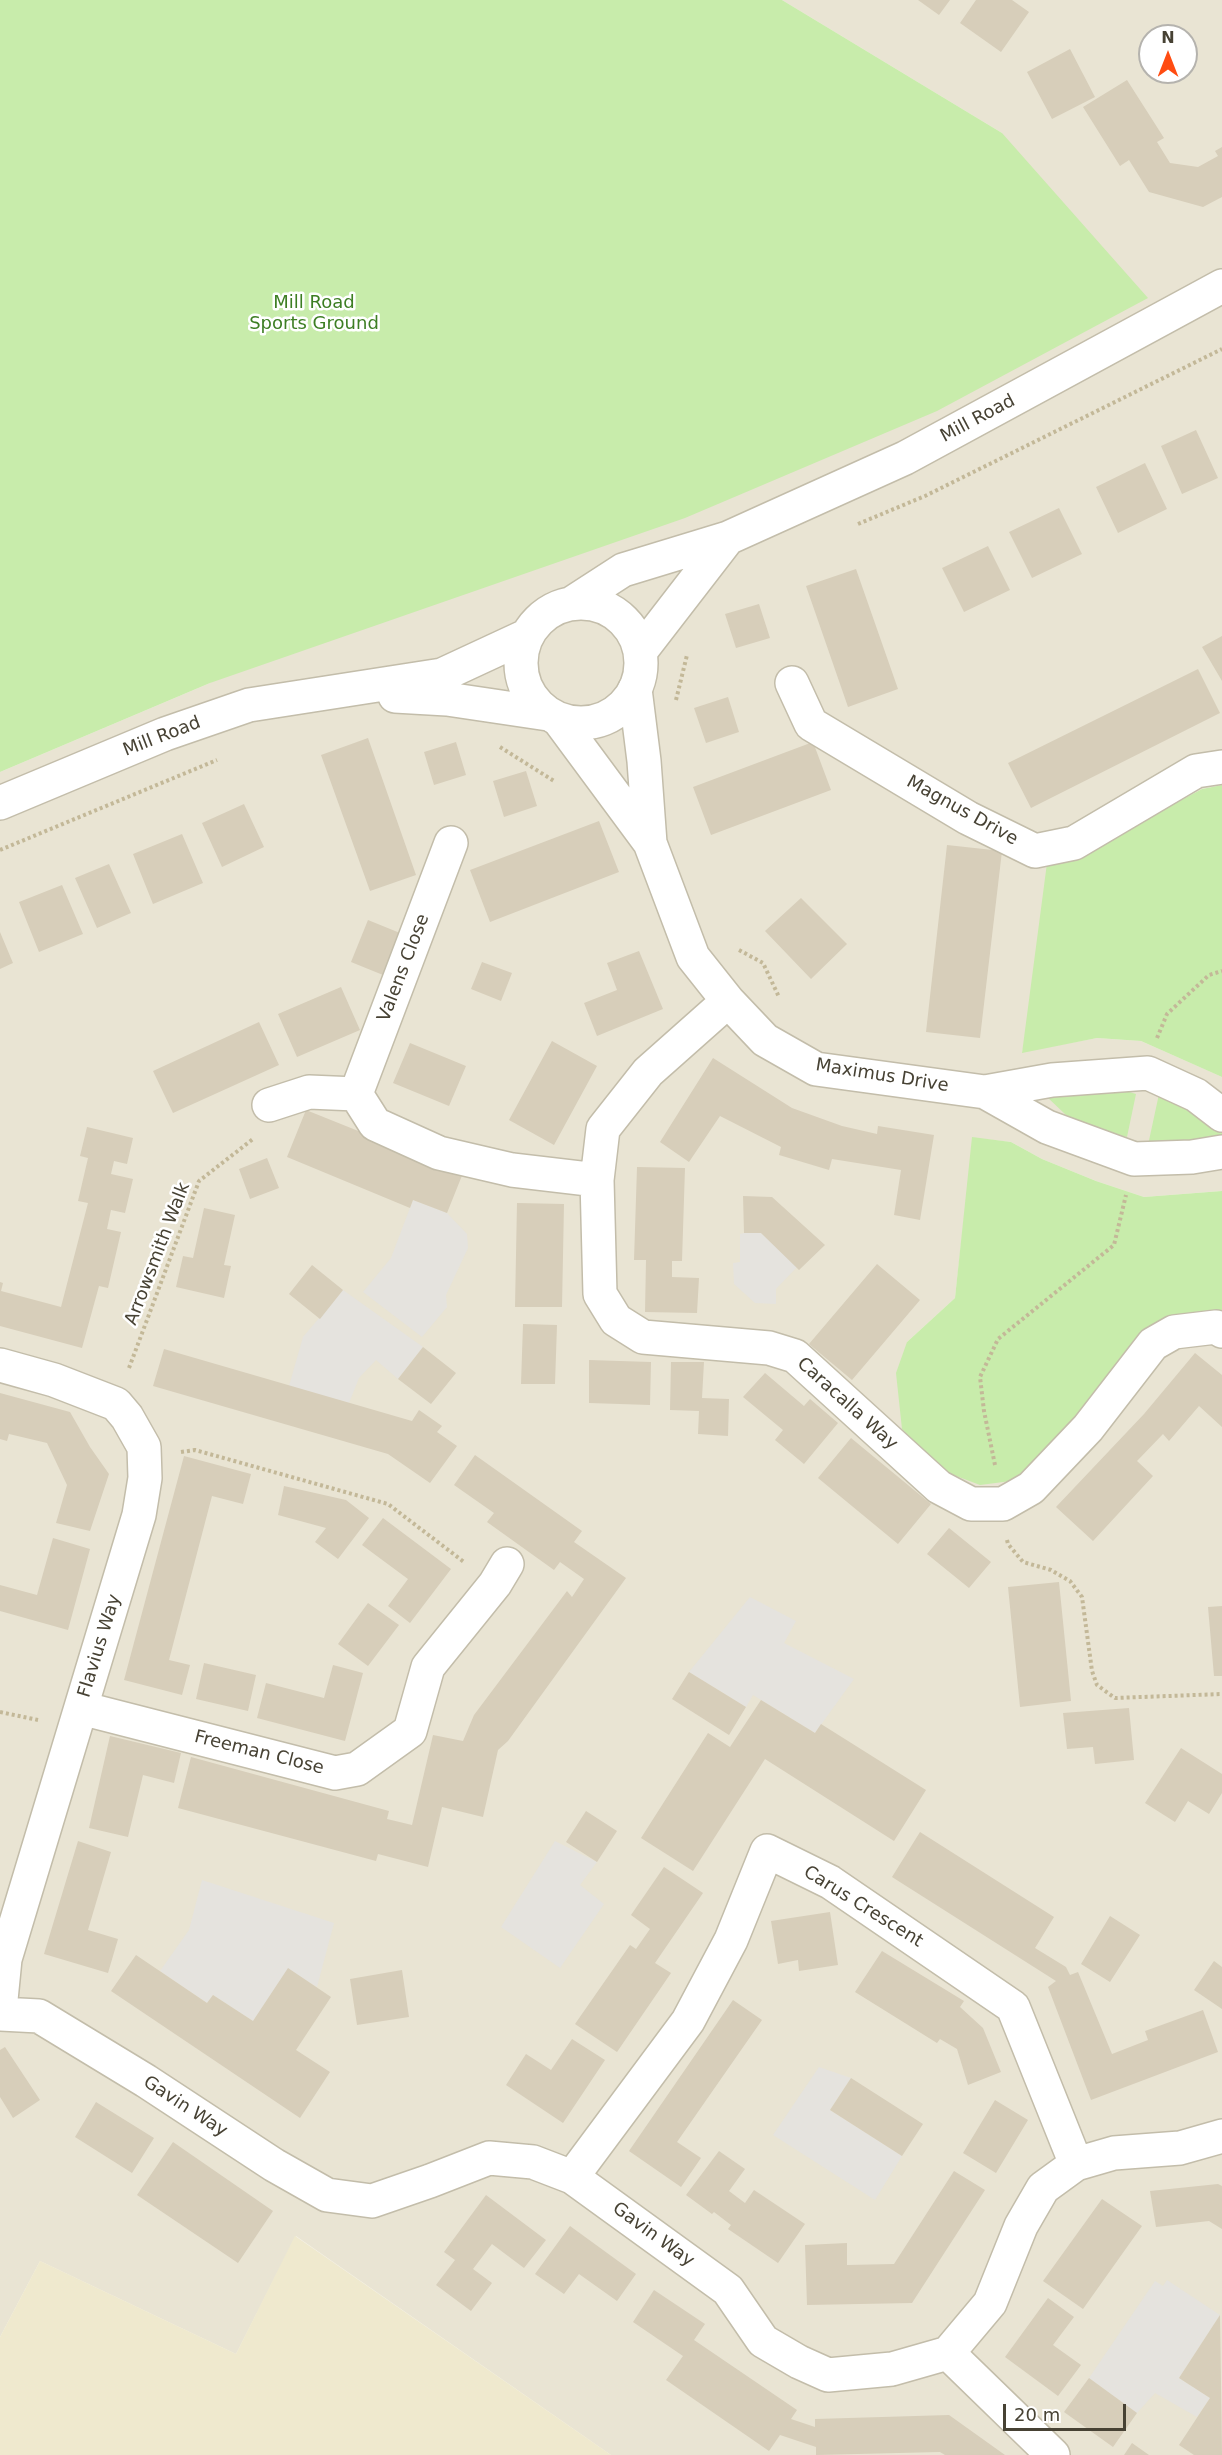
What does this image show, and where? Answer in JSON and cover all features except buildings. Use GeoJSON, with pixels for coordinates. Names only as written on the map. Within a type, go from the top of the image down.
{"type":"FeatureCollection","features":[{"type":"Feature","properties":{"kind":"street","name":"Mill Road"},"geometry":{"type":"LineString","coordinates":[[572,603],[622,570],[728,537],[905,459],[1222,286]]}},
{"type":"Feature","properties":{"kind":"street","name":"Mill Road"},"geometry":{"type":"LineString","coordinates":[[640,652],[728,537]]}},
{"type":"Feature","properties":{"kind":"street"},"geometry":{"type":"LineString","coordinates":[[572,603],[593,604],[620,617],[633,633],[640,652],[640,674],[635,689],[623,706],[606,718],[586,723],[554,717],[532,700],[523,682],[521,650],[526,636],[545,614],[572,603]]}},
{"type":"Feature","properties":{"kind":"street","name":"Mill Road"},"geometry":{"type":"LineString","coordinates":[[0,803],[165,734],[249,705],[442,675],[526,636]]}},
{"type":"Feature","properties":{"kind":"street","name":"Magnus Drive"},"geometry":{"type":"LineString","coordinates":[[792,682],[811,724],[969,818],[1035,851],[1074,843],[1196,771],[1222,767]]}},
{"type":"Feature","properties":{"kind":"street","name":"Maximus Drive"},"geometry":{"type":"LineString","coordinates":[[635,689],[644,761],[650,843]]}},
{"type":"Feature","properties":{"kind":"street","name":"Mill Road"},"geometry":{"type":"LineString","coordinates":[[330,692],[447,699],[554,717]]}},
{"type":"Feature","properties":{"kind":"street","name":"Maximus Drive"},"geometry":{"type":"LineString","coordinates":[[554,717],[650,843],[693,957],[728,1001],[765,1040],[816,1070],[986,1092],[1052,1080],[1148,1073],[1196,1095],[1222,1115]]}},
{"type":"Feature","properties":{"kind":"street","name":"Valens Close"},"geometry":{"type":"LineString","coordinates":[[356,1094],[451,843]]}},
{"type":"Feature","properties":{"kind":"street","name":"Caracalla Way"},"geometry":{"type":"LineString","coordinates":[[728,1001],[648,1072],[603,1129],[597,1180],[600,1294],[616,1320],[643,1337],[769,1348],[795,1356],[939,1487],[971,1504],[1003,1504],[1031,1488],[1088,1428],[1153,1344],[1174,1332],[1216,1327],[1222,1331]]}},
{"type":"Feature","properties":{"kind":"street"},"geometry":{"type":"LineString","coordinates":[[269,1104],[309,1092],[356,1094],[375,1124],[439,1153],[512,1170],[597,1180]]}},
{"type":"Feature","properties":{"kind":"street","name":"Maximus Drive"},"geometry":{"type":"LineString","coordinates":[[986,1092],[1047,1127],[1134,1159],[1192,1157],[1222,1152]]}},
{"type":"Feature","properties":{"kind":"street"},"geometry":{"type":"LineString","coordinates":[[0,1365],[54,1380],[116,1404]]}},
{"type":"Feature","properties":{"kind":"street","name":"Flavius Way"},"geometry":{"type":"LineString","coordinates":[[0,2010],[5,1959],[139,1515],[145,1478],[144,1448],[127,1417],[116,1404]]}},
{"type":"Feature","properties":{"kind":"street","name":"Freeman Close"},"geometry":{"type":"LineString","coordinates":[[81,1708],[335,1773],[357,1769],[410,1731],[428,1667],[501,1574]]}},
{"type":"Feature","properties":{"kind":"street","name":"Carus Crescent"},"geometry":{"type":"LineString","coordinates":[[572,2177],[688,2021],[731,1940],[767,1851],[830,1882],[1013,2007],[1076,2164]]}},
{"type":"Feature","properties":{"kind":"street","name":"Gavin Way"},"geometry":{"type":"LineString","coordinates":[[0,2014],[39,2016],[146,2081],[274,2165],[327,2194],[372,2201],[489,2158],[533,2162],[572,2177],[728,2290],[763,2341],[799,2362],[828,2375],[892,2369],[948,2353]]}},
{"type":"Feature","properties":{"kind":"street"},"geometry":{"type":"LineString","coordinates":[[1053,2455],[948,2353],[990,2303],[1021,2226],[1043,2188],[1076,2164],[1114,2153],[1180,2148],[1222,2136]]}},
{"type":"Feature","properties":{"kind":"path"},"geometry":{"type":"LineString","coordinates":[[849,528],[925,496],[1222,349]]}},
{"type":"Feature","properties":{"kind":"path"},"geometry":{"type":"LineString","coordinates":[[675,711],[689,646]]}},
{"type":"Feature","properties":{"kind":"path"},"geometry":{"type":"LineString","coordinates":[[495,745],[524,761],[567,790],[600,775]]}},
{"type":"Feature","properties":{"kind":"path"},"geometry":{"type":"LineString","coordinates":[[0,850],[220,758]]}},
{"type":"Feature","properties":{"kind":"path"},"geometry":{"type":"LineString","coordinates":[[733,947],[763,963],[778,996],[785,1003]]}},
{"type":"Feature","properties":{"kind":"path","name":"Arrowsmith Walk"},"geometry":{"type":"LineString","coordinates":[[116,1404],[199,1181],[263,1132],[269,1104]]}},
{"type":"Feature","properties":{"kind":"path"},"geometry":{"type":"LineString","coordinates":[[144,1458],[195,1449],[388,1504],[501,1574]]}},
{"type":"Feature","properties":{"kind":"shaded area"},"geometry":{"type":"Polygon","coordinates":[[[782,0],[1222,0],[1222,785],[1202,789],[1078,855],[1022,1052],[1097,1038],[1141,1041],[1222,1077],[1222,1191],[1144,1197],[1042,1159],[1011,1142],[973,1138],[955,1298],[907,1342],[1151,1329],[1186,1313],[1222,1314],[1222,2455],[611,2455],[296,2236],[236,2354],[40,2261],[0,2337],[0,772],[210,683],[1002,133],[782,0]]]}},
{"type":"Feature","properties":{"kind":"shaded area"},"geometry":{"type":"Polygon","coordinates":[[[413,1200],[447,1213],[467,1234],[468,1248],[446,1295],[447,1307],[422,1337],[363,1292],[391,1258],[413,1200]]]}},
{"type":"Feature","properties":{"kind":"shaded area"},"geometry":{"type":"Polygon","coordinates":[[[761,1233],[797,1267],[776,1289],[776,1304],[755,1303],[734,1284],[733,1263],[740,1262],[740,1234],[761,1233]]]}},
{"type":"Feature","properties":{"kind":"shaded area"},"geometry":{"type":"Polygon","coordinates":[[[343,1290],[423,1347],[398,1379],[376,1360],[359,1378],[349,1403],[289,1386],[303,1337],[343,1290]]]}},
{"type":"Feature","properties":{"kind":"shaded area"},"geometry":{"type":"Polygon","coordinates":[[[750,1597],[796,1621],[784,1643],[854,1679],[815,1733],[753,1695],[746,1707],[689,1672],[750,1597]]]}},
{"type":"Feature","properties":{"kind":"shaded area"},"geometry":{"type":"Polygon","coordinates":[[[555,1841],[597,1862],[580,1885],[604,1904],[560,1968],[501,1927],[555,1841]]]}},
{"type":"Feature","properties":{"kind":"shaded area"},"geometry":{"type":"Polygon","coordinates":[[[202,1880],[334,1923],[317,1987],[288,1969],[253,2021],[213,1995],[207,2003],[160,1971],[189,1930],[202,1880]]]}},
{"type":"Feature","properties":{"kind":"shaded area"},"geometry":{"type":"Polygon","coordinates":[[[819,2067],[851,2078],[830,2110],[902,2156],[875,2200],[773,2135],[819,2067]]]}},
{"type":"Feature","properties":{"kind":"shaded area"},"geometry":{"type":"Polygon","coordinates":[[[295,2236],[611,2455],[0,2455],[0,2337],[40,2261],[236,2354],[295,2236]]]}},
{"type":"Feature","properties":{"kind":"shaded area"},"geometry":{"type":"Polygon","coordinates":[[[1167,2280],[1220,2315],[1179,2378],[1210,2398],[1197,2417],[1155,2393],[1137,2413],[1089,2378],[1155,2281],[1163,2286],[1167,2280]]]}},
{"type":"Feature","properties":{"kind":"green space","name":"Mill Road Sports Ground"},"geometry":{"type":"Polygon","coordinates":[[[0,0],[782,0],[1002,133],[1148,298],[937,411],[685,518],[210,683],[0,772],[0,0]]]}},
{"type":"Feature","properties":{"kind":"green space"},"geometry":{"type":"Polygon","coordinates":[[[1222,785],[1222,1077],[1141,1041],[1097,1038],[1022,1053],[1047,863],[1078,855],[1202,789],[1222,785]]]}},
{"type":"Feature","properties":{"kind":"green space"},"geometry":{"type":"Polygon","coordinates":[[[1126,1091],[1136,1094],[1127,1137],[1094,1129],[1066,1115],[1046,1096],[1126,1091]]]}},
{"type":"Feature","properties":{"kind":"green space"},"geometry":{"type":"Polygon","coordinates":[[[1159,1094],[1181,1104],[1222,1130],[1222,1142],[1148,1145],[1159,1094]]]}},
{"type":"Feature","properties":{"kind":"green space"},"geometry":{"type":"Polygon","coordinates":[[[972,1137],[1011,1142],[1042,1159],[1144,1197],[1222,1191],[1222,1314],[1187,1313],[1151,1329],[1070,1434],[1011,1481],[980,1485],[943,1471],[902,1429],[896,1373],[907,1342],[955,1298],[972,1137]]]}}]}
